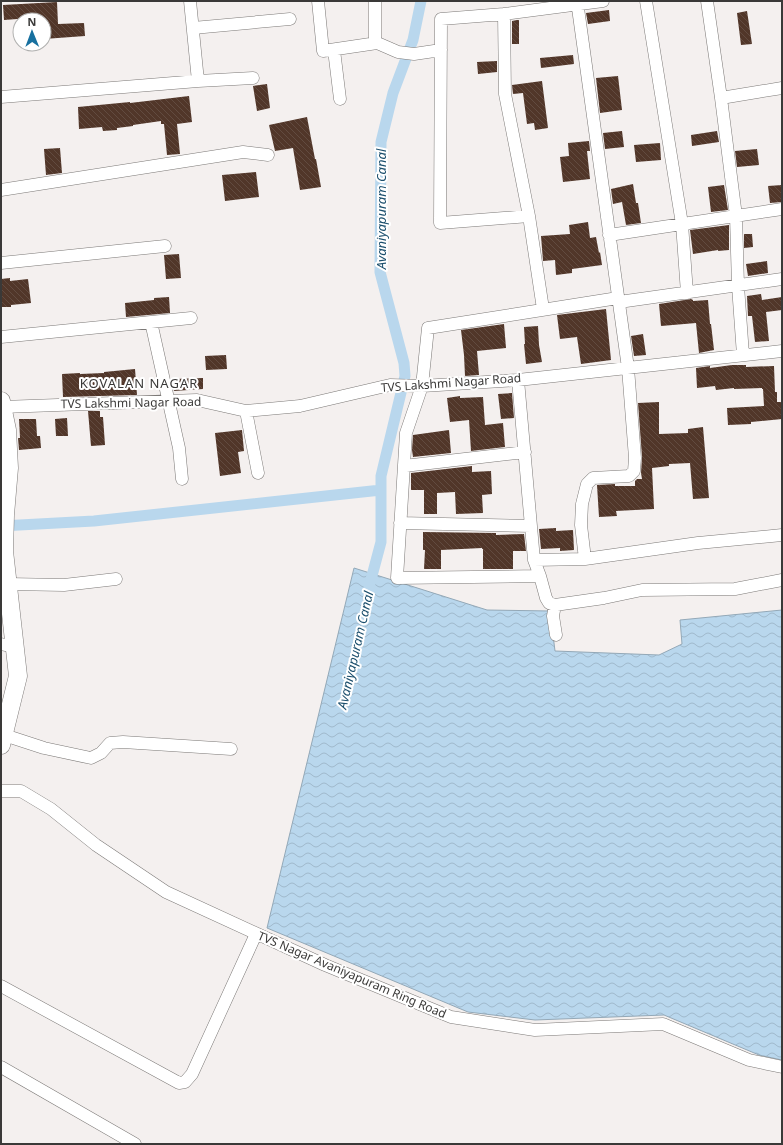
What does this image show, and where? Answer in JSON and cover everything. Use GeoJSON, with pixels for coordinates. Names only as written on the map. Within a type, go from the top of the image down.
{"type":"FeatureCollection","features":[{"type":"Feature","properties":{"kind":"street"},"geometry":{"type":"LineString","coordinates":[[190,1],[198,81]]}},
{"type":"Feature","properties":{"kind":"street"},"geometry":{"type":"LineString","coordinates":[[318,1],[323,52],[377,43],[398,52],[414,54],[441,50]]}},
{"type":"Feature","properties":{"kind":"street"},"geometry":{"type":"LineString","coordinates":[[375,1],[375,42],[377,43]]}},
{"type":"Feature","properties":{"kind":"street"},"geometry":{"type":"LineString","coordinates":[[529,216],[440,223],[441,19],[504,14],[577,3],[603,1]]}},
{"type":"Feature","properties":{"kind":"street"},"geometry":{"type":"LineString","coordinates":[[646,1],[682,224],[686,293]]}},
{"type":"Feature","properties":{"kind":"street"},"geometry":{"type":"LineString","coordinates":[[707,1],[736,216],[738,286],[743,355]]}},
{"type":"Feature","properties":{"kind":"street"},"geometry":{"type":"LineString","coordinates":[[577,3],[628,368],[634,458],[634,471],[629,476],[593,478],[587,484],[582,504],[581,525],[585,559]]}},
{"type":"Feature","properties":{"kind":"street"},"geometry":{"type":"LineString","coordinates":[[504,14],[505,94],[529,216],[543,309]]}},
{"type":"Feature","properties":{"kind":"street"},"geometry":{"type":"LineString","coordinates":[[193,28],[290,19]]}},
{"type":"Feature","properties":{"kind":"street"},"geometry":{"type":"LineString","coordinates":[[334,50],[340,99]]}},
{"type":"Feature","properties":{"kind":"street"},"geometry":{"type":"LineString","coordinates":[[1,97],[198,81],[254,78]]}},
{"type":"Feature","properties":{"kind":"street"},"geometry":{"type":"LineString","coordinates":[[721,98],[782,88]]}},
{"type":"Feature","properties":{"kind":"street"},"geometry":{"type":"LineString","coordinates":[[1,190],[243,152],[268,155]]}},
{"type":"Feature","properties":{"kind":"street"},"geometry":{"type":"LineString","coordinates":[[609,235],[782,209]]}},
{"type":"Feature","properties":{"kind":"street"},"geometry":{"type":"LineString","coordinates":[[1,263],[165,246]]}},
{"type":"Feature","properties":{"kind":"street"},"geometry":{"type":"LineString","coordinates":[[540,576],[397,578],[406,433],[422,386],[428,328],[543,309],[686,293],[782,279]]}},
{"type":"Feature","properties":{"kind":"street"},"geometry":{"type":"LineString","coordinates":[[1,337],[191,318]]}},
{"type":"Feature","properties":{"kind":"street"},"geometry":{"type":"LineString","coordinates":[[151,322],[179,448],[182,479]]}},
{"type":"Feature","properties":{"kind":"street","name":"TVS Lakshmi Nagar Road"},"geometry":{"type":"LineString","coordinates":[[2,404],[197,400],[246,411],[300,406],[390,385],[422,386],[518,380],[782,351]]}},
{"type":"Feature","properties":{"kind":"street"},"geometry":{"type":"LineString","coordinates":[[518,380],[534,560],[549,603],[555,605],[604,598],[642,590],[735,589],[782,580]]}},
{"type":"Feature","properties":{"kind":"street"},"geometry":{"type":"LineString","coordinates":[[2,404],[7,430],[4,552],[8,584],[8,646],[18,676],[2,738],[91,758],[101,753],[110,743],[123,742],[231,749]]}},
{"type":"Feature","properties":{"kind":"street"},"geometry":{"type":"LineString","coordinates":[[246,411],[258,473]]}},
{"type":"Feature","properties":{"kind":"street"},"geometry":{"type":"LineString","coordinates":[[404,466],[524,452]]}},
{"type":"Feature","properties":{"kind":"street"},"geometry":{"type":"LineString","coordinates":[[400,523],[531,526]]}},
{"type":"Feature","properties":{"kind":"street"},"geometry":{"type":"LineString","coordinates":[[534,560],[585,559],[698,543],[782,535]]}},
{"type":"Feature","properties":{"kind":"street"},"geometry":{"type":"LineString","coordinates":[[8,584],[64,585],[116,579]]}},
{"type":"Feature","properties":{"kind":"street"},"geometry":{"type":"LineString","coordinates":[[555,605],[552,616],[556,635]]}},
{"type":"Feature","properties":{"kind":"street","name":"TVS Nagar Avaniyapuram Ring Road"},"geometry":{"type":"LineString","coordinates":[[1,791],[20,791],[50,809],[96,846],[166,892],[325,965],[451,1017],[535,1030],[663,1024],[749,1060],[782,1067]]}},
{"type":"Feature","properties":{"kind":"street"},"geometry":{"type":"LineString","coordinates":[[1,986],[179,1083],[185,1082],[192,1074],[256,934]]}},
{"type":"Feature","properties":{"kind":"street"},"geometry":{"type":"LineString","coordinates":[[1,1067],[135,1144]]}},
{"type":"Feature","properties":{"kind":"water"},"geometry":{"type":"Polygon","coordinates":[[[354,568],[487,610],[550,611],[555,651],[659,655],[682,644],[680,620],[782,610],[782,1060],[759,1055],[664,1015],[535,1020],[468,1012],[267,928],[354,568]]]}},
{"type":"Feature","properties":{"kind":"building"},"geometry":{"type":"Polygon","coordinates":[[[57,2],[58,24],[84,23],[85,36],[52,38],[52,12],[12,12],[12,19],[4,20],[3,5],[57,2]]]}},
{"type":"Feature","properties":{"kind":"building"},"geometry":{"type":"Polygon","coordinates":[[[609,10],[610,21],[588,24],[586,13],[609,10]]]}},
{"type":"Feature","properties":{"kind":"building"},"geometry":{"type":"Polygon","coordinates":[[[747,11],[752,44],[741,45],[737,13],[747,11]]]}},
{"type":"Feature","properties":{"kind":"building"},"geometry":{"type":"Polygon","coordinates":[[[519,20],[519,44],[512,44],[512,21],[519,20]]]}},
{"type":"Feature","properties":{"kind":"building"},"geometry":{"type":"Polygon","coordinates":[[[573,55],[574,64],[541,68],[540,58],[573,55]]]}},
{"type":"Feature","properties":{"kind":"building"},"geometry":{"type":"Polygon","coordinates":[[[497,61],[497,72],[478,74],[477,62],[497,61]]]}},
{"type":"Feature","properties":{"kind":"building"},"geometry":{"type":"Polygon","coordinates":[[[618,76],[622,110],[600,113],[596,78],[618,76]]]}},
{"type":"Feature","properties":{"kind":"building"},"geometry":{"type":"Polygon","coordinates":[[[542,81],[548,128],[535,130],[534,123],[527,124],[523,93],[513,94],[512,85],[542,81]]]}},
{"type":"Feature","properties":{"kind":"building"},"geometry":{"type":"Polygon","coordinates":[[[267,84],[270,108],[257,111],[253,86],[267,84]]]}},
{"type":"Feature","properties":{"kind":"building"},"geometry":{"type":"Polygon","coordinates":[[[189,96],[192,122],[177,124],[180,154],[167,155],[164,124],[161,124],[161,121],[117,128],[117,130],[103,131],[102,127],[79,129],[78,107],[189,96]]]}},
{"type":"Feature","properties":{"kind":"building"},"geometry":{"type":"Polygon","coordinates":[[[307,117],[321,187],[300,190],[293,148],[275,151],[269,125],[307,117]]]}},
{"type":"Feature","properties":{"kind":"building"},"geometry":{"type":"Polygon","coordinates":[[[622,131],[624,147],[605,149],[603,133],[622,131]]]}},
{"type":"Feature","properties":{"kind":"building"},"geometry":{"type":"Polygon","coordinates":[[[717,131],[719,142],[692,146],[691,135],[717,131]]]}},
{"type":"Feature","properties":{"kind":"building"},"geometry":{"type":"Polygon","coordinates":[[[589,141],[590,151],[587,151],[590,179],[563,182],[560,157],[569,156],[568,143],[589,141]]]}},
{"type":"Feature","properties":{"kind":"building"},"geometry":{"type":"Polygon","coordinates":[[[660,143],[661,160],[636,162],[634,145],[660,143]]]}},
{"type":"Feature","properties":{"kind":"building"},"geometry":{"type":"Polygon","coordinates":[[[60,148],[62,173],[46,175],[44,149],[60,148]]]}},
{"type":"Feature","properties":{"kind":"building"},"geometry":{"type":"Polygon","coordinates":[[[757,149],[759,165],[737,167],[735,151],[757,149]]]}},
{"type":"Feature","properties":{"kind":"building"},"geometry":{"type":"Polygon","coordinates":[[[256,172],[259,197],[225,201],[222,175],[256,172]]]}},
{"type":"Feature","properties":{"kind":"building"},"geometry":{"type":"Polygon","coordinates":[[[633,184],[641,223],[626,225],[622,202],[613,204],[611,189],[633,184]]]}},
{"type":"Feature","properties":{"kind":"building"},"geometry":{"type":"Polygon","coordinates":[[[724,185],[728,210],[711,212],[708,187],[724,185]]]}},
{"type":"Feature","properties":{"kind":"building"},"geometry":{"type":"Polygon","coordinates":[[[782,185],[782,202],[770,203],[768,186],[782,185]]]}},
{"type":"Feature","properties":{"kind":"building"},"geometry":{"type":"Polygon","coordinates":[[[588,222],[590,238],[596,237],[602,265],[572,269],[572,273],[556,275],[555,260],[543,261],[541,236],[570,234],[569,225],[588,222]]]}},
{"type":"Feature","properties":{"kind":"building"},"geometry":{"type":"Polygon","coordinates":[[[729,225],[729,250],[718,250],[693,254],[690,230],[729,225]]]}},
{"type":"Feature","properties":{"kind":"building"},"geometry":{"type":"Polygon","coordinates":[[[744,234],[752,234],[753,247],[744,248],[744,234]]]}},
{"type":"Feature","properties":{"kind":"building"},"geometry":{"type":"Polygon","coordinates":[[[179,254],[181,278],[166,279],[164,255],[179,254]]]}},
{"type":"Feature","properties":{"kind":"building"},"geometry":{"type":"Polygon","coordinates":[[[767,261],[768,273],[748,276],[746,264],[767,261]]]}},
{"type":"Feature","properties":{"kind":"building"},"geometry":{"type":"Polygon","coordinates":[[[10,278],[10,281],[28,279],[31,303],[11,305],[11,307],[1,307],[1,279],[10,278]]]}},
{"type":"Feature","properties":{"kind":"building"},"geometry":{"type":"Polygon","coordinates":[[[761,294],[762,300],[782,297],[782,310],[766,312],[769,341],[755,342],[752,316],[748,316],[747,296],[761,294]]]}},
{"type":"Feature","properties":{"kind":"building"},"geometry":{"type":"Polygon","coordinates":[[[169,297],[170,313],[126,317],[125,303],[169,297]]]}},
{"type":"Feature","properties":{"kind":"building"},"geometry":{"type":"Polygon","coordinates":[[[691,299],[693,301],[708,300],[714,350],[699,353],[696,323],[661,326],[659,304],[691,299]]]}},
{"type":"Feature","properties":{"kind":"building"},"geometry":{"type":"Polygon","coordinates":[[[606,309],[611,360],[581,364],[577,337],[560,339],[557,315],[606,309]]]}},
{"type":"Feature","properties":{"kind":"building"},"geometry":{"type":"Polygon","coordinates":[[[504,324],[506,348],[477,351],[479,375],[465,376],[461,330],[504,324]]]}},
{"type":"Feature","properties":{"kind":"building"},"geometry":{"type":"Polygon","coordinates":[[[538,326],[542,362],[526,364],[524,327],[538,326]]]}},
{"type":"Feature","properties":{"kind":"building"},"geometry":{"type":"Polygon","coordinates":[[[643,334],[646,355],[634,356],[631,336],[643,334]]]}},
{"type":"Feature","properties":{"kind":"building"},"geometry":{"type":"Polygon","coordinates":[[[226,355],[227,369],[206,370],[205,356],[226,355]]]}},
{"type":"Feature","properties":{"kind":"building"},"geometry":{"type":"Polygon","coordinates":[[[746,365],[746,367],[774,366],[775,392],[777,392],[777,402],[782,402],[782,419],[751,422],[751,424],[728,425],[727,408],[764,406],[763,389],[734,388],[716,390],[715,386],[697,388],[696,368],[746,365]]]}},
{"type":"Feature","properties":{"kind":"building"},"geometry":{"type":"Polygon","coordinates":[[[135,369],[137,395],[63,397],[62,374],[104,373],[135,369]]]}},
{"type":"Feature","properties":{"kind":"building"},"geometry":{"type":"Polygon","coordinates":[[[203,378],[203,389],[174,391],[171,379],[203,378]]]}},
{"type":"Feature","properties":{"kind":"building"},"geometry":{"type":"Polygon","coordinates":[[[512,393],[514,418],[501,419],[498,394],[512,393]]]}},
{"type":"Feature","properties":{"kind":"building"},"geometry":{"type":"Polygon","coordinates":[[[460,396],[460,398],[483,397],[485,425],[503,423],[505,447],[471,451],[469,420],[450,422],[447,398],[460,396]]]}},
{"type":"Feature","properties":{"kind":"building"},"geometry":{"type":"Polygon","coordinates":[[[659,402],[659,434],[688,433],[688,429],[703,427],[709,498],[693,499],[690,463],[669,464],[669,466],[652,468],[654,509],[616,511],[617,516],[599,517],[597,485],[615,484],[615,486],[635,486],[635,481],[637,479],[642,479],[638,403],[659,402]]]}},
{"type":"Feature","properties":{"kind":"building"},"geometry":{"type":"Polygon","coordinates":[[[88,411],[100,411],[100,417],[103,417],[105,445],[91,446],[88,411]]]}},
{"type":"Feature","properties":{"kind":"building"},"geometry":{"type":"Polygon","coordinates":[[[67,418],[68,436],[56,436],[55,419],[67,418]]]}},
{"type":"Feature","properties":{"kind":"building"},"geometry":{"type":"Polygon","coordinates":[[[19,419],[36,419],[37,436],[40,436],[41,448],[19,450],[19,419]]]}},
{"type":"Feature","properties":{"kind":"building"},"geometry":{"type":"Polygon","coordinates":[[[242,430],[244,451],[238,452],[241,473],[220,476],[215,433],[242,430]]]}},
{"type":"Feature","properties":{"kind":"building"},"geometry":{"type":"Polygon","coordinates":[[[449,430],[451,453],[413,457],[413,435],[449,430]]]}},
{"type":"Feature","properties":{"kind":"building"},"geometry":{"type":"Polygon","coordinates":[[[472,466],[472,472],[491,471],[492,494],[482,495],[483,513],[456,514],[455,492],[437,493],[437,514],[424,514],[424,490],[411,490],[411,473],[472,466]]]}},
{"type":"Feature","properties":{"kind":"building"},"geometry":{"type":"Polygon","coordinates":[[[556,528],[556,531],[573,530],[574,550],[560,551],[560,548],[541,549],[539,529],[556,528]]]}},
{"type":"Feature","properties":{"kind":"building"},"geometry":{"type":"Polygon","coordinates":[[[423,532],[496,533],[496,535],[524,534],[526,551],[513,551],[513,569],[483,569],[482,548],[441,550],[441,569],[424,569],[425,550],[423,550],[423,532]]]}},
{"type":"Feature","properties":{"kind":"waterway","name":"Avaniyapuram Canal"},"geometry":{"type":"LineString","coordinates":[[1,526],[94,521],[381,490],[381,476],[405,376],[404,363],[380,272],[381,142],[393,93],[413,40],[421,1]]}},
{"type":"Feature","properties":{"kind":"waterway","name":"Avaniyapuram Canal"},"geometry":{"type":"LineString","coordinates":[[369,587],[381,542],[381,490]]}},
{"type":"Feature","properties":{"kind":"district","name":"KOVALAN NAGAR"},"geometry":{"type":"Point","coordinates":[139,383]}}]}
